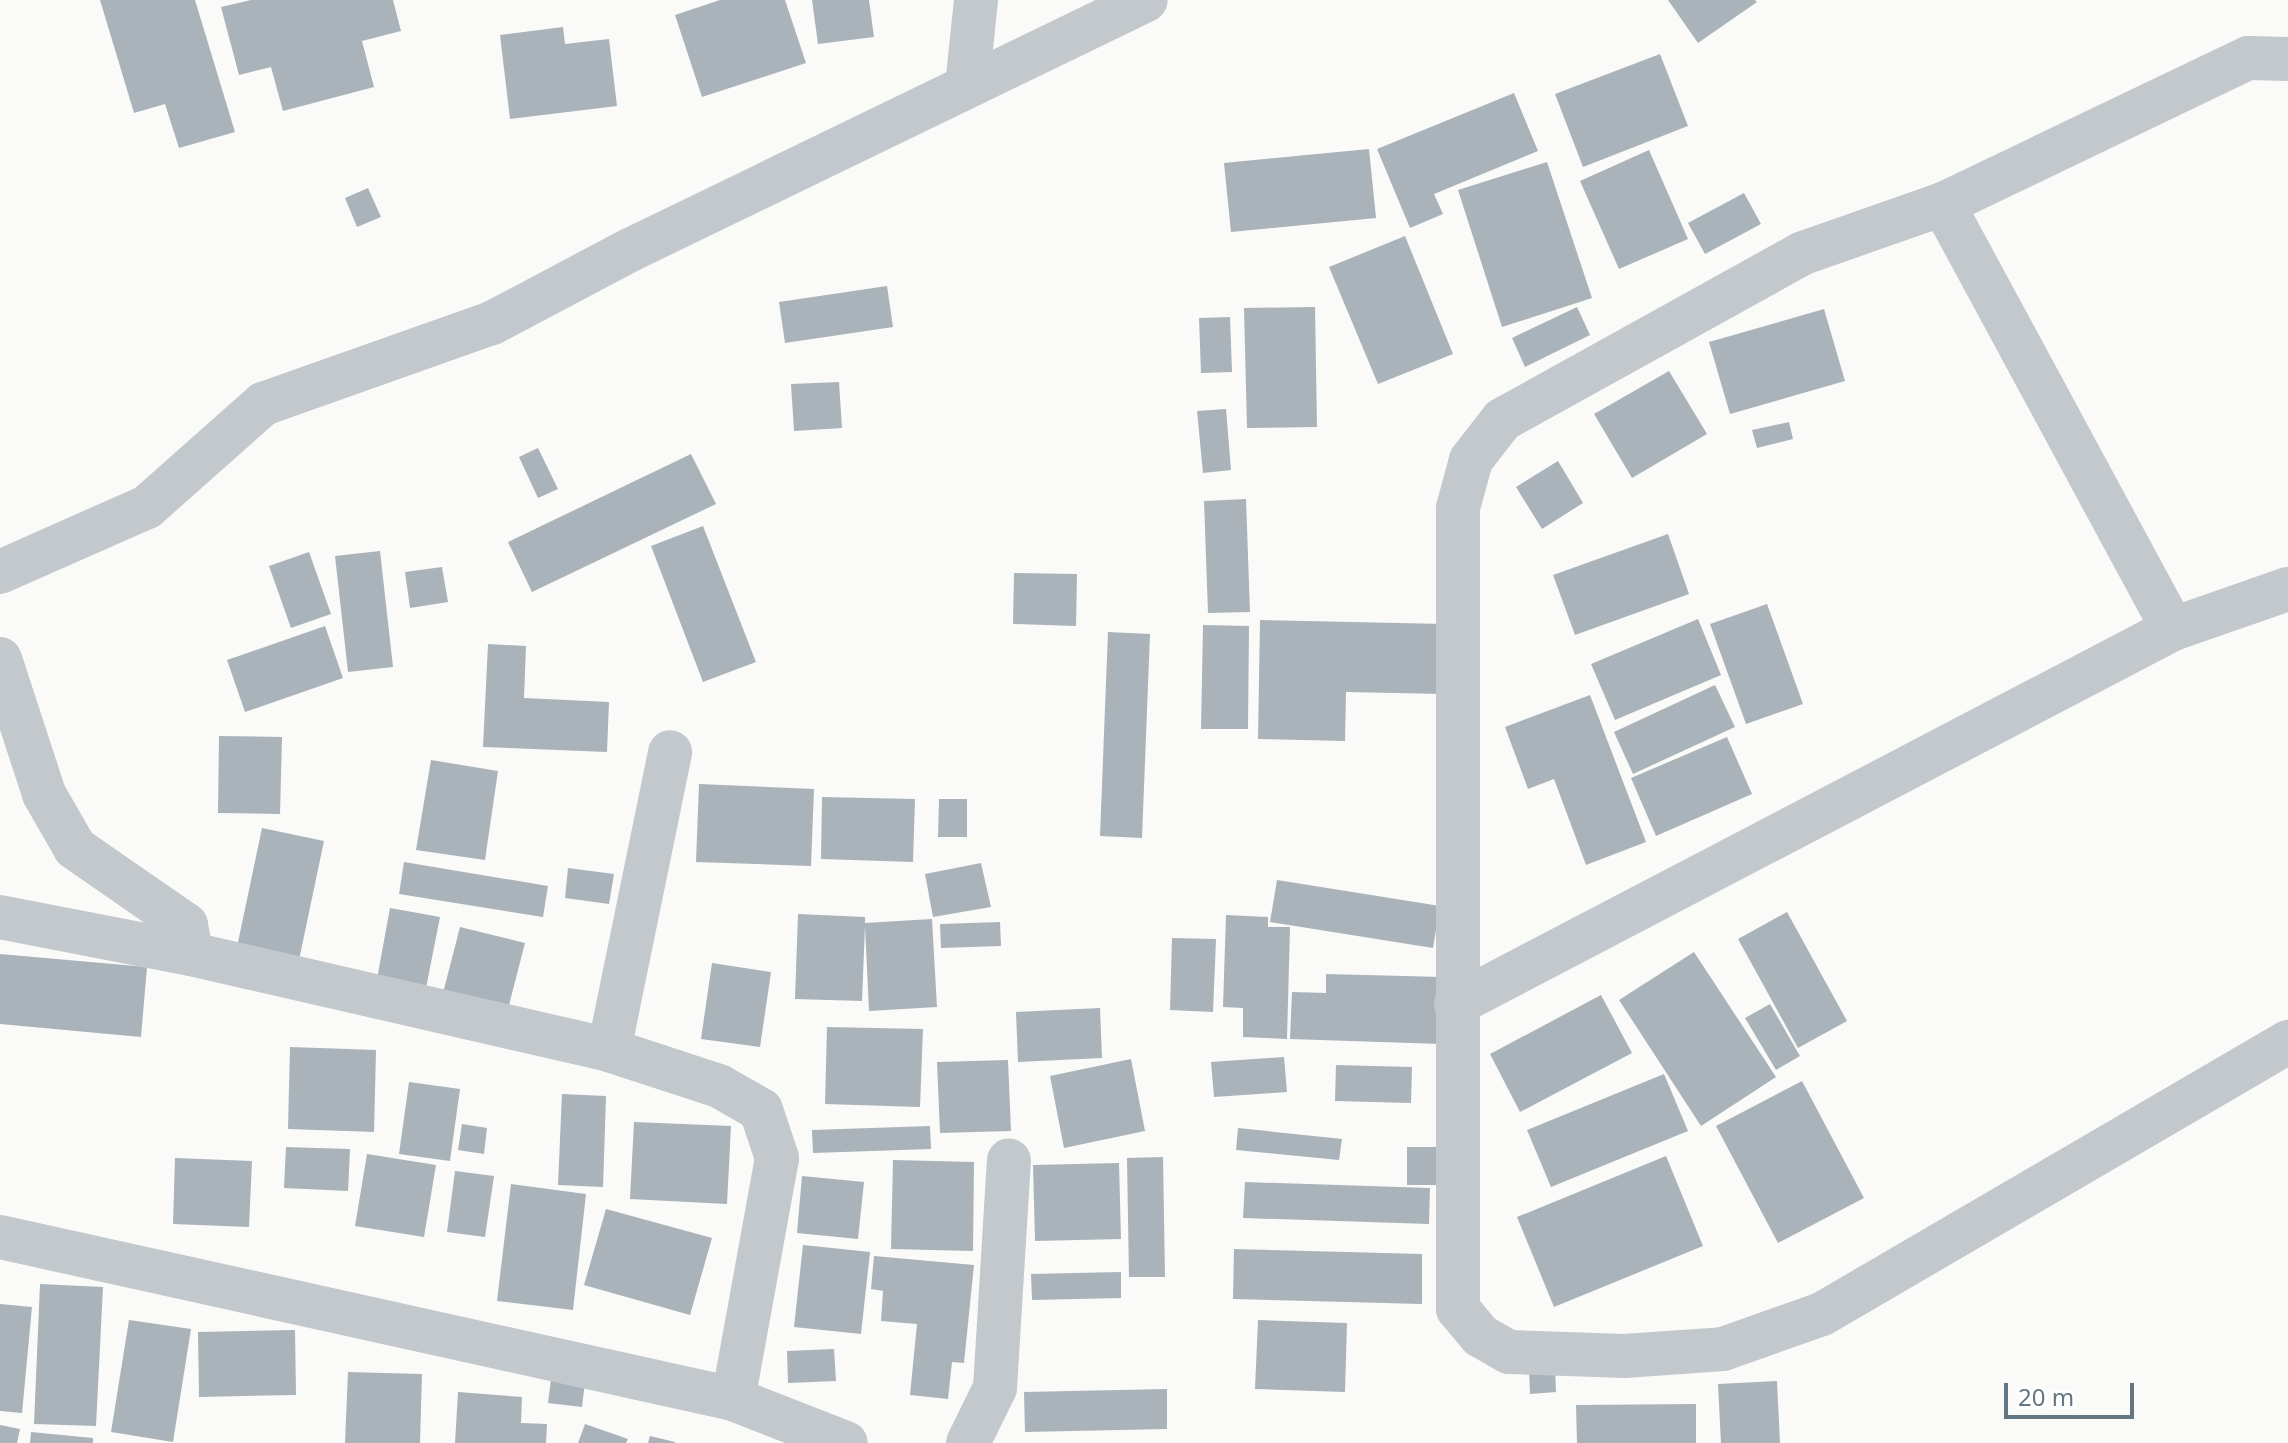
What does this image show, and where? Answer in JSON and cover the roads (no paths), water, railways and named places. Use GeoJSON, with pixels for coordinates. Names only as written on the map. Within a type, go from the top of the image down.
{"type":"FeatureCollection","features":[{"type":"Feature","properties":{"kind":"street"},"geometry":{"type":"LineString","coordinates":[[967,86],[976,0]]}},
{"type":"Feature","properties":{"kind":"street"},"geometry":{"type":"LineString","coordinates":[[0,572],[147,507],[263,404],[492,323],[1146,0]]}},
{"type":"Feature","properties":{"kind":"street"},"geometry":{"type":"LineString","coordinates":[[2285,53],[2248,58],[1943,204],[1803,253],[1502,420],[1471,460],[1458,508],[1458,1309],[1481,1336],[1509,1352],[1624,1356],[1723,1349],[1822,1314],[2288,1042]]}},
{"type":"Feature","properties":{"kind":"street"},"geometry":{"type":"LineString","coordinates":[[1943,204],[2173,629]]}},
{"type":"Feature","properties":{"kind":"street"},"geometry":{"type":"LineString","coordinates":[[1456,1004],[2173,629],[2288,589]]}},
{"type":"Feature","properties":{"kind":"street"},"geometry":{"type":"LineString","coordinates":[[0,659],[44,794],[75,848],[186,925],[191,954]]}},
{"type":"Feature","properties":{"kind":"street"},"geometry":{"type":"LineString","coordinates":[[609,1050],[670,752]]}},
{"type":"Feature","properties":{"kind":"street"},"geometry":{"type":"LineString","coordinates":[[0,917],[191,954],[609,1050],[719,1086],[761,1110],[777,1158],[733,1399]]}},
{"type":"Feature","properties":{"kind":"street"},"geometry":{"type":"LineString","coordinates":[[968,1443],[995,1388],[1009,1160]]}},
{"type":"Feature","properties":{"kind":"street"},"geometry":{"type":"LineString","coordinates":[[0,1237],[733,1399],[846,1443]]}}]}
